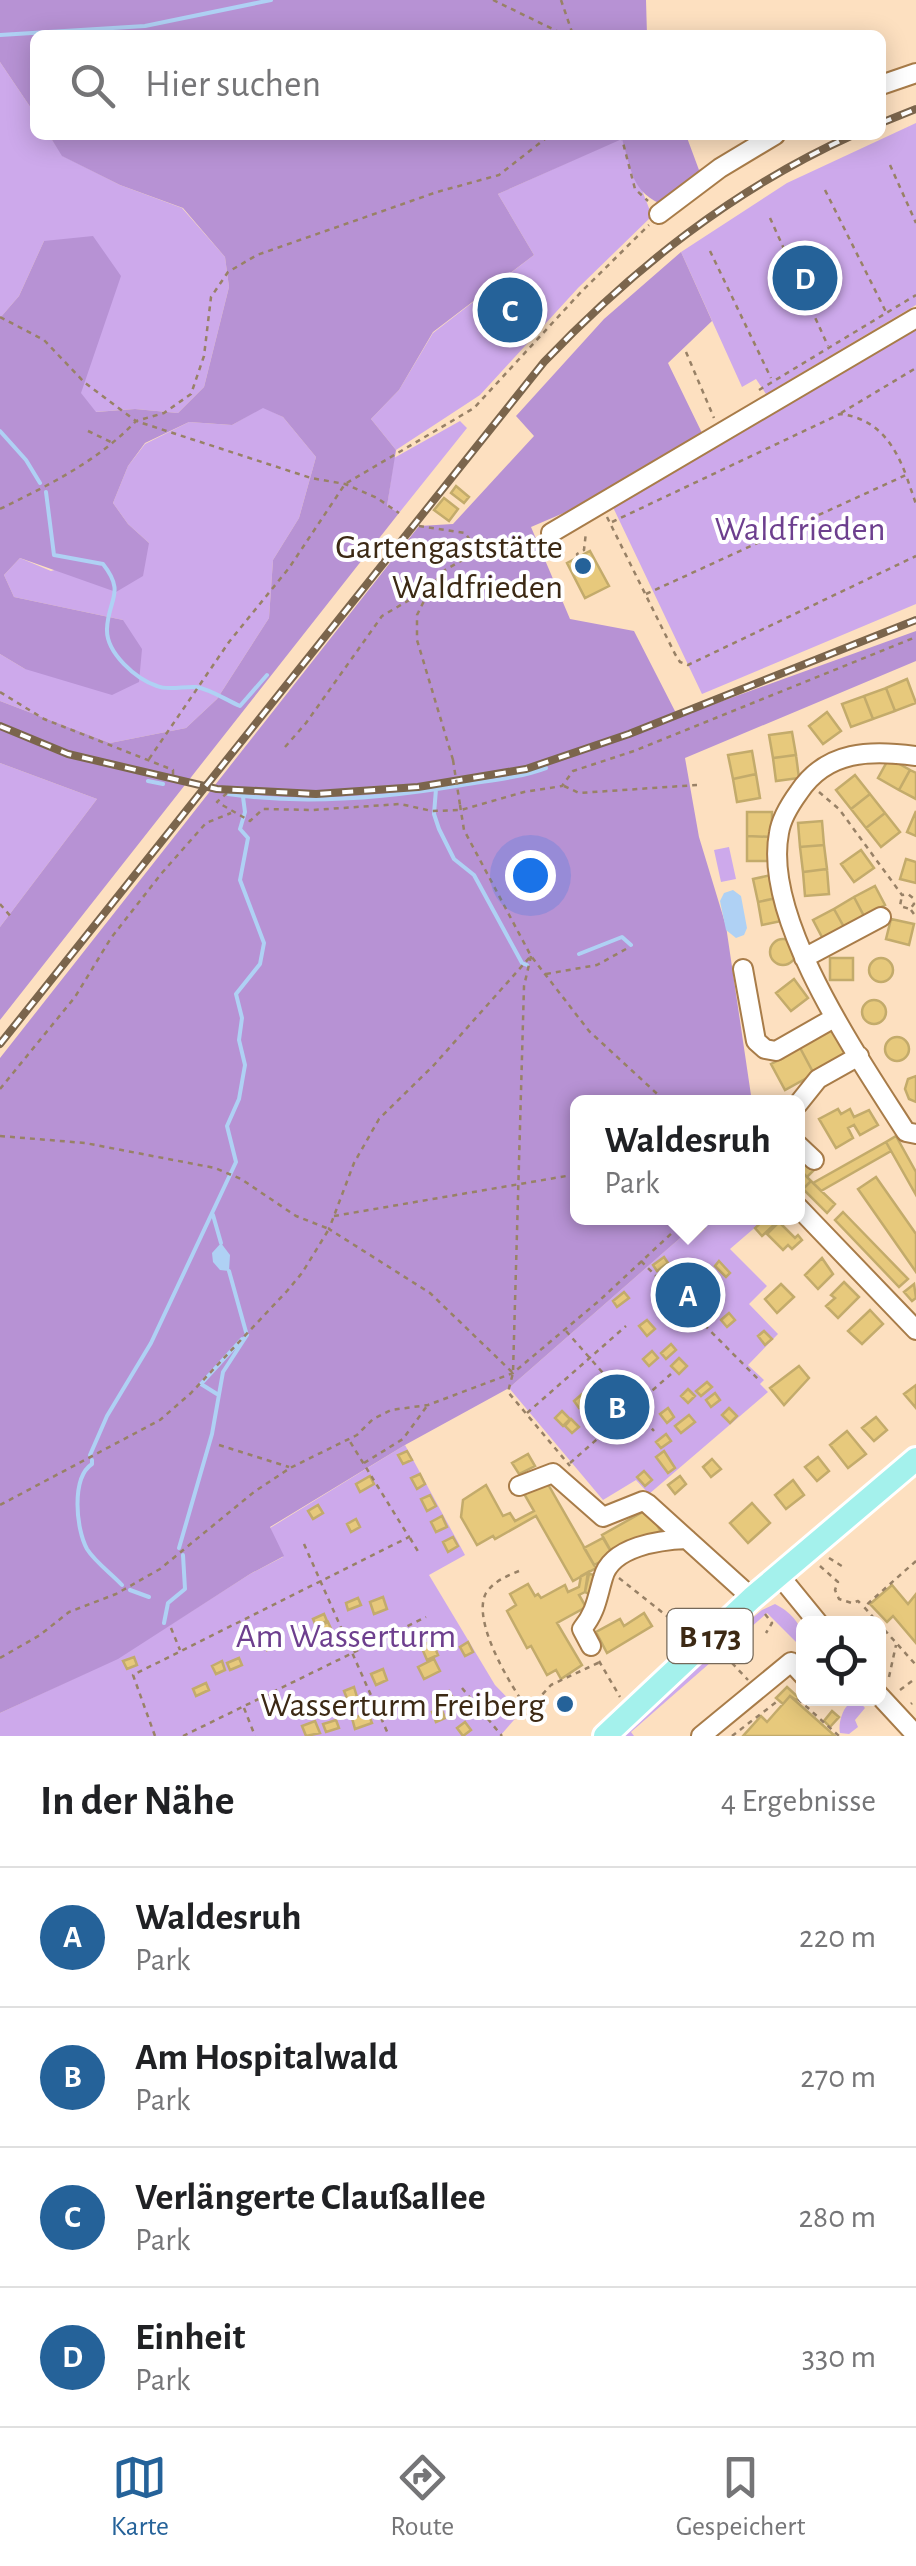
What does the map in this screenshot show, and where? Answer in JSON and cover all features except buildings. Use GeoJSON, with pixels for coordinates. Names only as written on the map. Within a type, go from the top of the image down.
{"type":"FeatureCollection","features":[{"type":"Feature","properties":{"kind":"main road","name":"B 173"},"geometry":{"type":"LineString","coordinates":[[606,1736],[630,1710],[759,1607],[779,1575],[916,1459]]}},
{"type":"Feature","properties":{"kind":"street"},"geometry":{"type":"LineString","coordinates":[[886,83],[916,72]]}},
{"type":"Feature","properties":{"kind":"street"},"geometry":{"type":"LineString","coordinates":[[660,214],[720,168],[767,140]]}},
{"type":"Feature","properties":{"kind":"street"},"geometry":{"type":"LineString","coordinates":[[551,533],[916,318]]}},
{"type":"Feature","properties":{"kind":"street"},"geometry":{"type":"LineString","coordinates":[[916,756],[888,752],[841,756],[805,783],[779,828],[777,850],[790,920],[804,958],[834,1018],[906,1132],[916,1134]]}},
{"type":"Feature","properties":{"kind":"street"},"geometry":{"type":"LineString","coordinates":[[804,958],[881,917]]}},
{"type":"Feature","properties":{"kind":"street"},"geometry":{"type":"LineString","coordinates":[[743,969],[756,1041],[765,1049],[776,1051],[834,1018]]}},
{"type":"Feature","properties":{"kind":"street"},"geometry":{"type":"LineString","coordinates":[[805,1095],[818,1079],[859,1056]]}},
{"type":"Feature","properties":{"kind":"street"},"geometry":{"type":"LineString","coordinates":[[805,1152],[814,1160]]}},
{"type":"Feature","properties":{"kind":"street"},"geometry":{"type":"LineString","coordinates":[[805,1213],[916,1330]]}},
{"type":"Feature","properties":{"kind":"street"},"geometry":{"type":"LineString","coordinates":[[519,1486],[553,1473],[562,1477],[602,1517],[643,1502],[759,1607]]}},
{"type":"Feature","properties":{"kind":"street"},"geometry":{"type":"LineString","coordinates":[[591,1646],[582,1629],[595,1611],[603,1575],[618,1559],[642,1545],[687,1539]]}},
{"type":"Feature","properties":{"kind":"street"},"geometry":{"type":"LineString","coordinates":[[779,1575],[812,1616]]}},
{"type":"Feature","properties":{"kind":"street"},"geometry":{"type":"LineString","coordinates":[[701,1736],[791,1662],[796,1667]]}},
{"type":"Feature","properties":{"kind":"street"},"geometry":{"type":"LineString","coordinates":[[886,1703],[916,1736]]}},
{"type":"Feature","properties":{"kind":"path"},"geometry":{"type":"LineString","coordinates":[[492,0],[555,30]]}},
{"type":"Feature","properties":{"kind":"path"},"geometry":{"type":"LineString","coordinates":[[561,0],[570,30]]}},
{"type":"Feature","properties":{"kind":"path"},"geometry":{"type":"LineString","coordinates":[[0,509],[44,488],[114,444],[136,421],[164,413],[192,394],[204,356],[211,297],[228,272],[257,255],[437,192],[498,176],[544,140]]}},
{"type":"Feature","properties":{"kind":"path"},"geometry":{"type":"LineString","coordinates":[[149,759],[229,642],[289,568],[345,484],[474,408],[581,292],[660,214],[634,188],[621,140]]}},
{"type":"Feature","properties":{"kind":"path"},"geometry":{"type":"LineString","coordinates":[[890,165],[916,222]]}},
{"type":"Feature","properties":{"kind":"path"},"geometry":{"type":"LineString","coordinates":[[825,190],[887,313]]}},
{"type":"Feature","properties":{"kind":"path"},"geometry":{"type":"LineString","coordinates":[[770,218],[829,347]]}},
{"type":"Feature","properties":{"kind":"path"},"geometry":{"type":"LineString","coordinates":[[710,250],[772,380]]}},
{"type":"Feature","properties":{"kind":"path"},"geometry":{"type":"LineString","coordinates":[[746,417],[761,387],[916,295]]}},
{"type":"Feature","properties":{"kind":"path"},"geometry":{"type":"LineString","coordinates":[[0,317],[44,340],[84,382],[136,421],[310,478],[345,484],[400,513]]}},
{"type":"Feature","properties":{"kind":"path"},"geometry":{"type":"LineString","coordinates":[[686,352],[721,434]]}},
{"type":"Feature","properties":{"kind":"path"},"geometry":{"type":"LineString","coordinates":[[610,522],[840,414],[916,368]]}},
{"type":"Feature","properties":{"kind":"path"},"geometry":{"type":"LineString","coordinates":[[840,414],[862,419],[878,429],[896,452],[916,504]]}},
{"type":"Feature","properties":{"kind":"path"},"geometry":{"type":"LineString","coordinates":[[88,431],[114,444]]}},
{"type":"Feature","properties":{"kind":"path"},"geometry":{"type":"LineString","coordinates":[[645,595],[906,475]]}},
{"type":"Feature","properties":{"kind":"path"},"geometry":{"type":"LineString","coordinates":[[602,504],[675,654],[688,665],[916,556]]}},
{"type":"Feature","properties":{"kind":"path"},"geometry":{"type":"LineString","coordinates":[[578,557],[584,550],[586,524]]}},
{"type":"Feature","properties":{"kind":"path"},"geometry":{"type":"LineString","coordinates":[[419,526],[465,533],[478,551]]}},
{"type":"Feature","properties":{"kind":"path"},"geometry":{"type":"LineString","coordinates":[[285,747],[382,616],[478,551],[515,549],[551,533]]}},
{"type":"Feature","properties":{"kind":"path"},"geometry":{"type":"LineString","coordinates":[[432,584],[417,615],[416,640],[453,760],[464,830],[531,956],[590,1031],[659,1095]]}},
{"type":"Feature","properties":{"kind":"path"},"geometry":{"type":"LineString","coordinates":[[562,786],[574,772],[916,637]]}},
{"type":"Feature","properties":{"kind":"path"},"geometry":{"type":"LineString","coordinates":[[0,692],[44,719],[172,770],[173,778]]}},
{"type":"Feature","properties":{"kind":"path"},"geometry":{"type":"LineString","coordinates":[[805,783],[839,809],[902,895],[915,897],[910,909]]}},
{"type":"Feature","properties":{"kind":"path"},"geometry":{"type":"LineString","coordinates":[[226,793],[217,802],[249,820],[263,809],[400,804],[434,811],[562,786],[579,793],[697,785]]}},
{"type":"Feature","properties":{"kind":"path"},"geometry":{"type":"LineString","coordinates":[[0,1089],[74,997],[111,938],[171,862],[206,824],[233,812]]}},
{"type":"Feature","properties":{"kind":"path"},"geometry":{"type":"LineString","coordinates":[[902,895],[900,906],[910,909],[916,918]]}},
{"type":"Feature","properties":{"kind":"path"},"geometry":{"type":"LineString","coordinates":[[0,904],[13,919]]}},
{"type":"Feature","properties":{"kind":"path"},"geometry":{"type":"LineString","coordinates":[[545,974],[597,965],[626,948]]}},
{"type":"Feature","properties":{"kind":"path"},"geometry":{"type":"LineString","coordinates":[[0,1506],[160,1420],[191,1393],[302,1272],[328,1229],[354,1163],[379,1119],[434,1066],[531,956]]}},
{"type":"Feature","properties":{"kind":"path"},"geometry":{"type":"LineString","coordinates":[[531,956],[524,986],[514,1373],[508,1392],[579,1477]]}},
{"type":"Feature","properties":{"kind":"path"},"geometry":{"type":"LineString","coordinates":[[0,1136],[85,1143],[215,1168],[234,1176],[430,1293],[514,1373]]}},
{"type":"Feature","properties":{"kind":"path"},"geometry":{"type":"LineString","coordinates":[[334,1216],[570,1175]]}},
{"type":"Feature","properties":{"kind":"path"},"geometry":{"type":"LineString","coordinates":[[0,1658],[40,1635],[68,1612],[116,1594],[160,1569],[254,1492],[290,1468],[349,1439],[373,1419],[391,1410],[428,1405],[514,1373],[680,1225]]}},
{"type":"Feature","properties":{"kind":"path"},"geometry":{"type":"LineString","coordinates":[[641,1261],[758,1380]]}},
{"type":"Feature","properties":{"kind":"path"},"geometry":{"type":"LineString","coordinates":[[526,1414],[626,1326]]}},
{"type":"Feature","properties":{"kind":"path"},"geometry":{"type":"LineString","coordinates":[[564,1330],[654,1432]]}},
{"type":"Feature","properties":{"kind":"path"},"geometry":{"type":"LineString","coordinates":[[569,1464],[671,1374]]}},
{"type":"Feature","properties":{"kind":"path"},"geometry":{"type":"LineString","coordinates":[[364,1463],[402,1439],[428,1405]]}},
{"type":"Feature","properties":{"kind":"path"},"geometry":{"type":"LineString","coordinates":[[349,1439],[419,1553]]}},
{"type":"Feature","properties":{"kind":"path"},"geometry":{"type":"LineString","coordinates":[[219,1444],[290,1468]]}},
{"type":"Feature","properties":{"kind":"path"},"geometry":{"type":"LineString","coordinates":[[155,1736],[132,1675],[410,1537]]}},
{"type":"Feature","properties":{"kind":"path"},"geometry":{"type":"LineString","coordinates":[[304,1544],[388,1736]]}},
{"type":"Feature","properties":{"kind":"path"},"geometry":{"type":"LineString","coordinates":[[822,1557],[844,1568]]}},
{"type":"Feature","properties":{"kind":"path"},"geometry":{"type":"LineString","coordinates":[[864,1608],[916,1562]]}},
{"type":"Feature","properties":{"kind":"path"},"geometry":{"type":"LineString","coordinates":[[816,1563],[838,1582],[835,1590],[840,1600],[852,1604],[858,1600],[916,1665]]}},
{"type":"Feature","properties":{"kind":"path"},"geometry":{"type":"LineString","coordinates":[[519,1570],[491,1587],[482,1608],[493,1645],[528,1710],[552,1686],[600,1662],[630,1710]]}},
{"type":"Feature","properties":{"kind":"path"},"geometry":{"type":"LineString","coordinates":[[603,1575],[618,1578],[689,1634]]}},
{"type":"Feature","properties":{"kind":"path"},"geometry":{"type":"LineString","coordinates":[[759,1607],[772,1623],[766,1633]]}},
{"type":"Feature","properties":{"kind":"path"},"geometry":{"type":"LineString","coordinates":[[183,1736],[426,1617]]}},
{"type":"Feature","properties":{"kind":"path"},"geometry":{"type":"LineString","coordinates":[[171,1628],[181,1651]]}},
{"type":"Feature","properties":{"kind":"path"},"geometry":{"type":"LineString","coordinates":[[889,1677],[896,1643]]}},
{"type":"Feature","properties":{"kind":"path"},"geometry":{"type":"LineString","coordinates":[[732,1662],[758,1691]]}},
{"type":"Feature","properties":{"kind":"path"},"geometry":{"type":"LineString","coordinates":[[900,1690],[916,1678]]}},
{"type":"Feature","properties":{"kind":"path"},"geometry":{"type":"LineString","coordinates":[[462,1688],[502,1736]]}},
{"type":"Feature","properties":{"kind":"path"},"geometry":{"type":"LineString","coordinates":[[732,1736],[779,1700]]}},
{"type":"Feature","properties":{"kind":"path"},"geometry":{"type":"LineString","coordinates":[[522,1701],[536,1701]]}},
{"type":"Feature","properties":{"kind":"path"},"geometry":{"type":"LineString","coordinates":[[243,1706],[255,1736]]}},
{"type":"Feature","properties":{"kind":"path"},"geometry":{"type":"LineString","coordinates":[[806,1706],[839,1736]]}},
{"type":"Feature","properties":{"kind":"green space"},"geometry":{"type":"Polygon","coordinates":[[[0,62],[30,107],[30,140],[52,140],[63,156],[120,185],[182,208],[225,257],[229,287],[204,387],[178,413],[135,409],[95,412],[81,394],[44,241],[19,296],[0,318],[0,62]]]}},
{"type":"Feature","properties":{"kind":"green space"},"geometry":{"type":"Polygon","coordinates":[[[916,123],[916,305],[766,394],[756,379],[742,387],[681,252],[787,183],[916,123]]]}},
{"type":"Feature","properties":{"kind":"green space"},"geometry":{"type":"Polygon","coordinates":[[[623,140],[652,216],[578,288],[480,395],[396,450],[371,419],[399,390],[433,333],[534,255],[498,194],[623,140]]]}},
{"type":"Feature","properties":{"kind":"green space","name":"Waldfrieden"},"geometry":{"type":"Polygon","coordinates":[[[916,325],[916,604],[702,694],[611,503],[916,325]]]}},
{"type":"Feature","properties":{"kind":"green space"},"geometry":{"type":"Polygon","coordinates":[[[263,407],[283,417],[316,457],[299,518],[273,560],[269,618],[217,699],[186,728],[110,743],[0,701],[0,654],[25,669],[123,620],[14,597],[4,575],[20,558],[51,571],[149,543],[113,503],[128,466],[145,444],[189,422],[232,425],[263,407]]]}},
{"type":"Feature","properties":{"kind":"green space"},"geometry":{"type":"Polygon","coordinates":[[[460,421],[467,428],[399,513],[387,506],[394,458],[460,421]]]}},
{"type":"Feature","properties":{"kind":"green space"},"geometry":{"type":"Polygon","coordinates":[[[0,763],[97,799],[0,927],[0,763]]]}},
{"type":"Feature","properties":{"kind":"green space"},"geometry":{"type":"Polygon","coordinates":[[[729,847],[736,879],[721,882],[714,850],[729,847]]]}},
{"type":"Feature","properties":{"kind":"green space"},"geometry":{"type":"Polygon","coordinates":[[[695,1225],[758,1225],[730,1249],[767,1286],[749,1304],[778,1334],[748,1365],[764,1380],[760,1384],[768,1392],[649,1494],[636,1480],[603,1500],[509,1388],[695,1225]]]}},
{"type":"Feature","properties":{"kind":"green space","name":"Am Wasserturm"},"geometry":{"type":"Polygon","coordinates":[[[405,1445],[465,1555],[429,1575],[495,1685],[521,1712],[500,1736],[0,1736],[0,1713],[118,1658],[283,1557],[270,1528],[405,1445]]]}},
{"type":"Feature","properties":{"kind":"green space"},"geometry":{"type":"Polygon","coordinates":[[[775,1604],[790,1614],[796,1622],[796,1642],[767,1613],[631,1732],[634,1736],[621,1736],[732,1635],[775,1604]]]}},
{"type":"Feature","properties":{"kind":"green space"},"geometry":{"type":"Polygon","coordinates":[[[847,1706],[865,1708],[855,1720],[858,1727],[849,1734],[840,1733],[847,1706]]]}},
{"type":"Feature","properties":{"kind":"shaded area"},"geometry":{"type":"Polygon","coordinates":[[[0,0],[646,0],[647,30],[30,30],[30,107],[0,62],[0,0]]]}},
{"type":"Feature","properties":{"kind":"shaded area"},"geometry":{"type":"Polygon","coordinates":[[[52,140],[620,140],[498,194],[534,255],[433,332],[399,390],[371,419],[396,450],[387,506],[399,513],[0,1020],[0,927],[97,799],[0,763],[0,701],[110,743],[186,728],[217,699],[269,618],[273,560],[299,518],[316,457],[283,417],[263,408],[232,425],[189,422],[145,443],[128,466],[113,503],[149,543],[143,576],[116,592],[20,558],[4,575],[14,597],[123,620],[142,649],[139,682],[112,695],[25,669],[0,654],[0,318],[19,296],[44,241],[93,236],[121,276],[81,393],[96,412],[135,409],[178,413],[204,387],[229,287],[225,257],[183,208],[120,185],[62,156],[52,140]]]}},
{"type":"Feature","properties":{"kind":"shaded area"},"geometry":{"type":"Polygon","coordinates":[[[622,140],[688,140],[699,170],[712,163],[666,206],[639,188],[622,140]]]}},
{"type":"Feature","properties":{"kind":"shaded area"},"geometry":{"type":"Polygon","coordinates":[[[681,252],[712,321],[668,363],[702,433],[573,509],[531,527],[570,619],[634,631],[678,717],[916,631],[916,661],[685,758],[699,837],[726,926],[751,1095],[570,1095],[570,1225],[695,1225],[509,1388],[405,1445],[270,1527],[284,1556],[118,1659],[0,1713],[0,1058],[419,526],[453,524],[534,436],[516,416],[604,319],[681,252]]]}},
{"type":"Feature","properties":{"kind":"water"},"geometry":{"type":"Polygon","coordinates":[[[733,890],[741,896],[747,928],[744,935],[736,938],[726,930],[720,901],[724,893],[733,890]]]}},
{"type":"Feature","properties":{"kind":"water"},"geometry":{"type":"Polygon","coordinates":[[[221,1243],[230,1255],[229,1271],[220,1270],[213,1262],[212,1253],[221,1243]]]}},
{"type":"Feature","properties":{"kind":"waterway"},"geometry":{"type":"LineString","coordinates":[[81,30],[145,26],[271,0]]}},
{"type":"Feature","properties":{"kind":"waterway"},"geometry":{"type":"LineString","coordinates":[[0,35],[30,33]]}},
{"type":"Feature","properties":{"kind":"waterway"},"geometry":{"type":"LineString","coordinates":[[0,431],[40,483]]}},
{"type":"Feature","properties":{"kind":"waterway"},"geometry":{"type":"LineString","coordinates":[[46,492],[54,555],[103,564],[110,574],[115,589],[108,638],[117,656],[132,671],[161,687],[201,688],[240,706],[267,675]]}},
{"type":"Feature","properties":{"kind":"waterway"},"geometry":{"type":"LineString","coordinates":[[228,794],[286,799],[375,796],[433,790],[546,768]]}},
{"type":"Feature","properties":{"kind":"waterway"},"geometry":{"type":"LineString","coordinates":[[148,781],[163,784]]}},
{"type":"Feature","properties":{"kind":"waterway"},"geometry":{"type":"LineString","coordinates":[[436,789],[434,814],[454,859],[474,875],[522,963],[527,965]]}},
{"type":"Feature","properties":{"kind":"waterway"},"geometry":{"type":"LineString","coordinates":[[90,1455],[107,1416],[151,1343],[236,1162],[227,1126],[239,1099],[245,1065],[236,994],[260,964],[264,943],[240,880],[248,838],[240,829],[245,812],[243,797]]}},
{"type":"Feature","properties":{"kind":"waterway"},"geometry":{"type":"LineString","coordinates":[[579,954],[622,937],[631,945]]}},
{"type":"Feature","properties":{"kind":"waterway"},"geometry":{"type":"LineString","coordinates":[[213,1215],[221,1243]]}},
{"type":"Feature","properties":{"kind":"waterway"},"geometry":{"type":"LineString","coordinates":[[229,1271],[246,1332]]}},
{"type":"Feature","properties":{"kind":"waterway"},"geometry":{"type":"LineString","coordinates":[[179,1548],[212,1434],[223,1372],[247,1335]]}},
{"type":"Feature","properties":{"kind":"waterway"},"geometry":{"type":"LineString","coordinates":[[217,1394],[201,1384],[242,1339]]}},
{"type":"Feature","properties":{"kind":"waterway"},"geometry":{"type":"LineString","coordinates":[[92,1460],[78,1492],[80,1529],[90,1554],[122,1585]]}},
{"type":"Feature","properties":{"kind":"waterway"},"geometry":{"type":"LineString","coordinates":[[164,1623],[168,1603],[185,1589],[183,1555]]}},
{"type":"Feature","properties":{"kind":"waterway"},"geometry":{"type":"LineString","coordinates":[[130,1590],[149,1597]]}},
{"type":"Feature","properties":{"kind":"railway"},"geometry":{"type":"LineString","coordinates":[[886,121],[916,109]]}},
{"type":"Feature","properties":{"kind":"railway"},"geometry":{"type":"LineString","coordinates":[[0,1044],[544,362],[613,294],[687,234],[767,180],[843,140]]}},
{"type":"Feature","properties":{"kind":"railway"},"geometry":{"type":"LineString","coordinates":[[0,726],[68,754],[217,789],[316,794],[418,787],[526,769],[629,734],[916,620]]}},
{"type":"Feature","properties":{"kind":"place","name":"Einheit"},"geometry":{"type":"Point","coordinates":[805,278]}},
{"type":"Feature","properties":{"kind":"place","name":"Verlängerte Claußallee"},"geometry":{"type":"Point","coordinates":[510,310]}},
{"type":"Feature","properties":{"kind":"place","name":"Gartengaststätte Waldfrieden"},"geometry":{"type":"Point","coordinates":[583,566]}},
{"type":"Feature","properties":{"kind":"place","name":"Waldesruh"},"geometry":{"type":"Point","coordinates":[688,1295]}},
{"type":"Feature","properties":{"kind":"place","name":"Am Hospitalwald"},"geometry":{"type":"Point","coordinates":[617,1407]}},
{"type":"Feature","properties":{"kind":"place","name":"Wasserturm Freiberg"},"geometry":{"type":"Point","coordinates":[565,1704]}}]}
